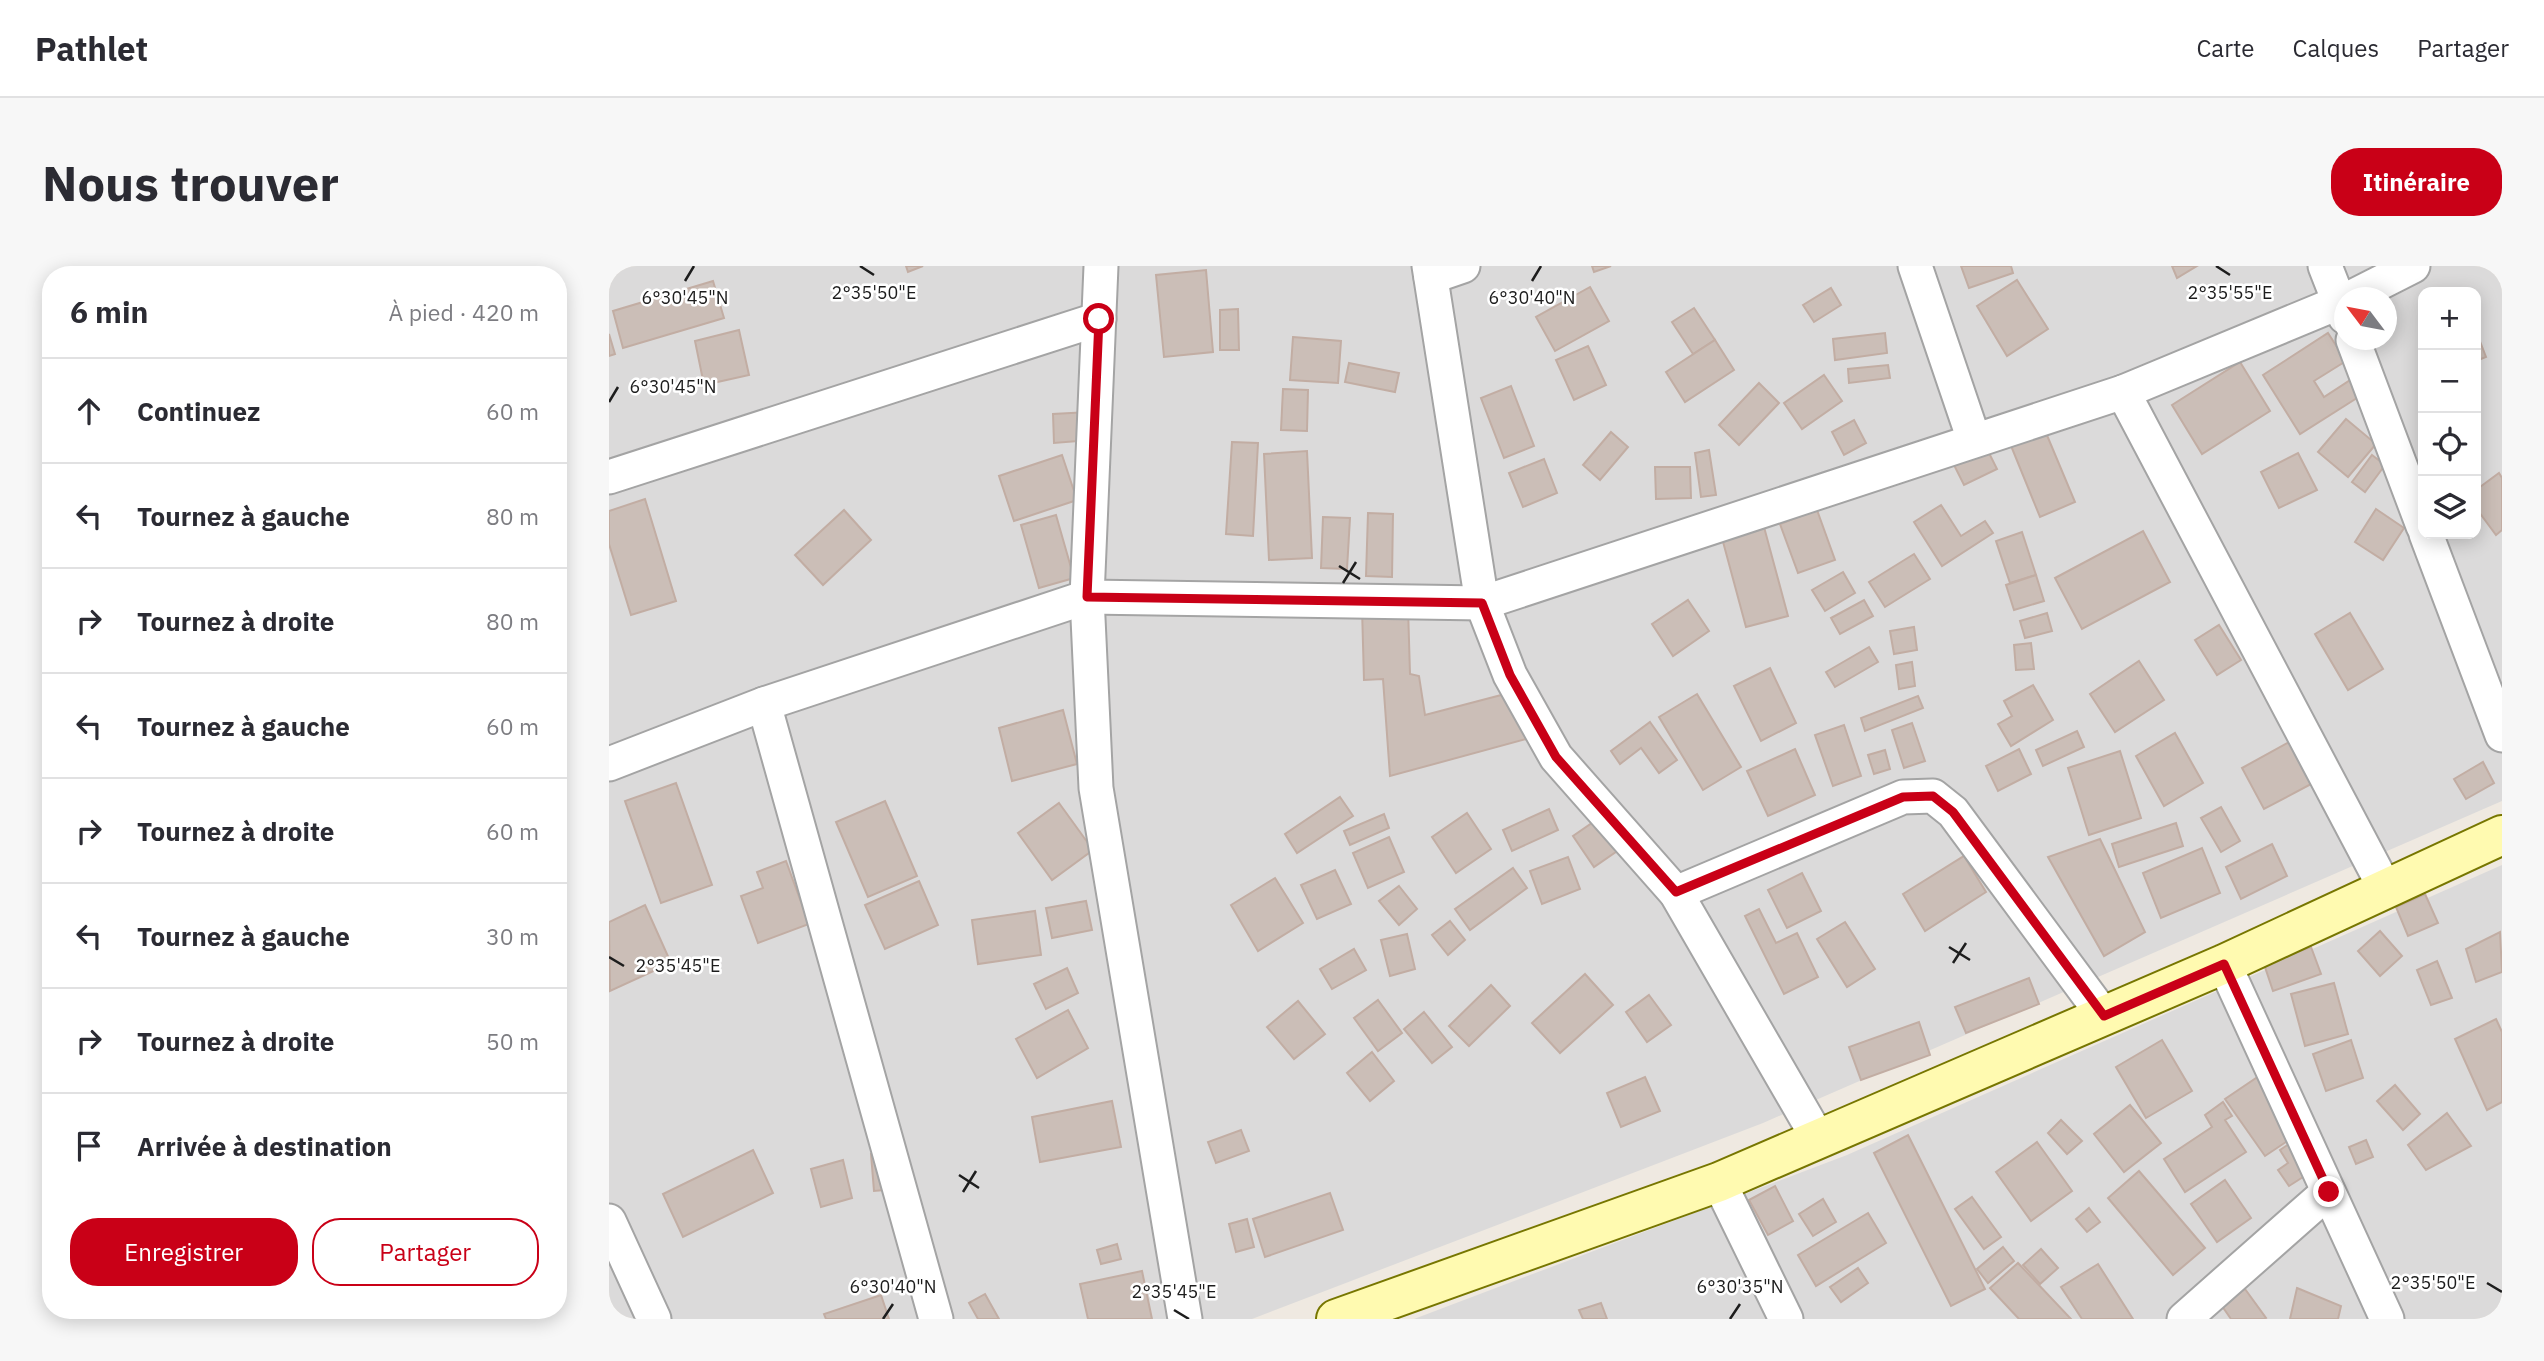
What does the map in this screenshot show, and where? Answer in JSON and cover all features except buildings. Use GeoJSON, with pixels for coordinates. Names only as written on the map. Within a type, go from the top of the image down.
{"type":"FeatureCollection","features":[{"type":"Feature","properties":{"kind":"main road"},"geometry":{"type":"LineString","coordinates":[[1336,1319],[1719,1182],[2224,964],[2502,835]]}},
{"type":"Feature","properties":{"kind":"street"},"geometry":{"type":"LineString","coordinates":[[1101,266],[1087,597],[1096,788],[1185,1319]]}},
{"type":"Feature","properties":{"kind":"street"},"geometry":{"type":"LineString","coordinates":[[1463,266],[1430,272],[1482,603],[1510,675],[1556,757],[1676,892],[1819,1140]]}},
{"type":"Feature","properties":{"kind":"street"},"geometry":{"type":"LineString","coordinates":[[1915,266],[1974,440]]}},
{"type":"Feature","properties":{"kind":"street"},"geometry":{"type":"LineString","coordinates":[[2325,266],[2336,287]]}},
{"type":"Feature","properties":{"kind":"street"},"geometry":{"type":"LineString","coordinates":[[2375,287],[2413,266]]}},
{"type":"Feature","properties":{"kind":"street"},"geometry":{"type":"LineString","coordinates":[[609,764],[764,704],[1087,597],[1482,603],[2123,392],[2334,308]]}},
{"type":"Feature","properties":{"kind":"street"},"geometry":{"type":"LineString","coordinates":[[609,477],[1099,319]]}},
{"type":"Feature","properties":{"kind":"street"},"geometry":{"type":"LineString","coordinates":[[2357,350],[2418,513]]}},
{"type":"Feature","properties":{"kind":"street"},"geometry":{"type":"LineString","coordinates":[[2123,392],[2386,890]]}},
{"type":"Feature","properties":{"kind":"street"},"geometry":{"type":"LineString","coordinates":[[2428,539],[2502,735]]}},
{"type":"Feature","properties":{"kind":"street"},"geometry":{"type":"LineString","coordinates":[[764,704],[936,1319]]}},
{"type":"Feature","properties":{"kind":"street"},"geometry":{"type":"LineString","coordinates":[[1676,892],[1903,797],[1933,796],[1953,812],[2104,1016]]}},
{"type":"Feature","properties":{"kind":"street"},"geometry":{"type":"LineString","coordinates":[[2224,964],[2387,1319]]}},
{"type":"Feature","properties":{"kind":"street"},"geometry":{"type":"LineString","coordinates":[[1719,1182],[1786,1319]]}},
{"type":"Feature","properties":{"kind":"street"},"geometry":{"type":"LineString","coordinates":[[2184,1319],[2329,1192]]}},
{"type":"Feature","properties":{"kind":"street"},"geometry":{"type":"LineString","coordinates":[[609,1221],[617,1257],[653,1319]]}},
{"type":"Feature","properties":{"kind":"shaded area"},"geometry":{"type":"Polygon","coordinates":[[[609,266],[2502,266],[2502,801],[1763,1123],[1252,1319],[609,1319],[609,266]]]}},
{"type":"Feature","properties":{"kind":"shaded area"},"geometry":{"type":"Polygon","coordinates":[[[2502,865],[2502,1319],[1414,1319],[1847,1155],[2502,865]]]}},
{"type":"Feature","properties":{"kind":"route"},"geometry":{"type":"LineString","coordinates":[[1099,319],[1087,597],[1482,603],[1510,675],[1556,757],[1676,892],[1903,797],[1933,796],[1953,812],[2104,1016],[2224,964],[2329,1192]]}}]}
